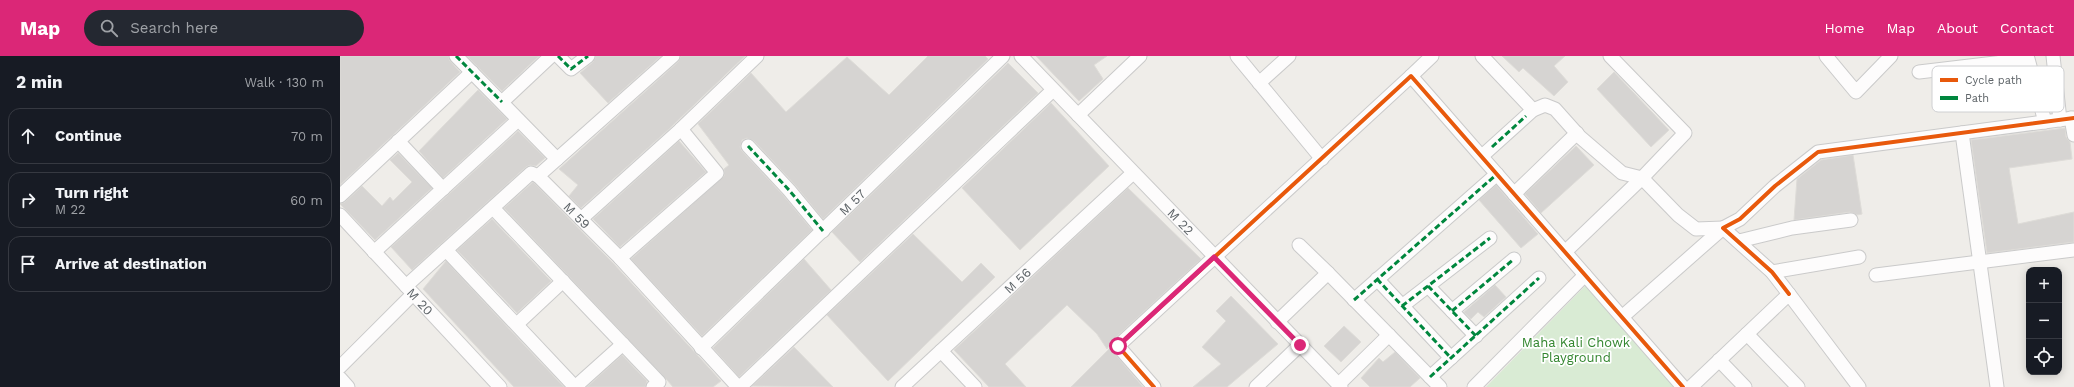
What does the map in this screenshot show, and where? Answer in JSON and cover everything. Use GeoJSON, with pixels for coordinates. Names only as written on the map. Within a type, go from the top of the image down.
{"type":"FeatureCollection","features":[{"type":"Feature","properties":{"kind":"street"},"geometry":{"type":"LineString","coordinates":[[456,56],[557,159]]}},
{"type":"Feature","properties":{"kind":"street"},"geometry":{"type":"LineString","coordinates":[[502,102],[551,56]]}},
{"type":"Feature","properties":{"kind":"street"},"geometry":{"type":"LineString","coordinates":[[558,56],[572,69],[588,56]]}},
{"type":"Feature","properties":{"kind":"street"},"geometry":{"type":"LineString","coordinates":[[340,367],[446,250],[531,173],[538,176],[673,56]]}},
{"type":"Feature","properties":{"kind":"street"},"geometry":{"type":"LineString","coordinates":[[581,219],[681,129],[757,56]]}},
{"type":"Feature","properties":{"kind":"street","name":"M 57"},"geometry":{"type":"LineString","coordinates":[[702,348],[1002,56]]}},
{"type":"Feature","properties":{"kind":"street","name":"M 22"},"geometry":{"type":"LineString","coordinates":[[1021,56],[1340,386]]}},
{"type":"Feature","properties":{"kind":"street"},"geometry":{"type":"LineString","coordinates":[[1078,115],[1140,56]]}},
{"type":"Feature","properties":{"kind":"street"},"geometry":{"type":"LineString","coordinates":[[1236,56],[1322,159]]}},
{"type":"Feature","properties":{"kind":"street"},"geometry":{"type":"LineString","coordinates":[[1259,83],[1289,56]]}},
{"type":"Feature","properties":{"kind":"street"},"geometry":{"type":"LineString","coordinates":[[1154,387],[1118,346],[1432,56]]}},
{"type":"Feature","properties":{"kind":"street"},"geometry":{"type":"LineString","coordinates":[[1565,252],[1642,178],[1685,133],[1610,56]]}},
{"type":"Feature","properties":{"kind":"street"},"geometry":{"type":"LineString","coordinates":[[1826,56],[1856,92],[1891,56]]}},
{"type":"Feature","properties":{"kind":"street"},"geometry":{"type":"LineString","coordinates":[[2053,56],[2056,66]]}},
{"type":"Feature","properties":{"kind":"street"},"geometry":{"type":"LineString","coordinates":[[1484,57],[1534,110]]}},
{"type":"Feature","properties":{"kind":"street"},"geometry":{"type":"LineString","coordinates":[[1974,66],[2028,60],[2030,66]]}},
{"type":"Feature","properties":{"kind":"street"},"geometry":{"type":"LineString","coordinates":[[1919,72],[1932,71]]}},
{"type":"Feature","properties":{"kind":"street"},"geometry":{"type":"LineString","coordinates":[[340,196],[472,72]]}},
{"type":"Feature","properties":{"kind":"street"},"geometry":{"type":"LineString","coordinates":[[1411,76],[1683,387]]}},
{"type":"Feature","properties":{"kind":"street"},"geometry":{"type":"LineString","coordinates":[[739,387],[1053,90]]}},
{"type":"Feature","properties":{"kind":"street"},"geometry":{"type":"LineString","coordinates":[[2064,99],[2074,135]]}},
{"type":"Feature","properties":{"kind":"street"},"geometry":{"type":"LineString","coordinates":[[1482,156],[1534,110],[1545,105],[1549,106],[1622,173],[1642,178],[1678,215],[1696,228],[1723,228],[1739,241],[1772,272],[1859,387]]}},
{"type":"Feature","properties":{"kind":"street"},"geometry":{"type":"LineString","coordinates":[[2042,112],[2045,122]]}},
{"type":"Feature","properties":{"kind":"street"},"geometry":{"type":"LineString","coordinates":[[1622,317],[1723,228],[1740,219],[1775,186],[1818,152],[2069,119]]}},
{"type":"Feature","properties":{"kind":"street"},"geometry":{"type":"LineString","coordinates":[[374,252],[518,120]]}},
{"type":"Feature","properties":{"kind":"street"},"geometry":{"type":"LineString","coordinates":[[620,258],[717,173],[681,129]]}},
{"type":"Feature","properties":{"kind":"street"},"geometry":{"type":"LineString","coordinates":[[1514,194],[1577,133]]}},
{"type":"Feature","properties":{"kind":"street"},"geometry":{"type":"LineString","coordinates":[[1962,133],[1997,387]]}},
{"type":"Feature","properties":{"kind":"street"},"geometry":{"type":"LineString","coordinates":[[398,141],[443,189]]}},
{"type":"Feature","properties":{"kind":"street"},"geometry":{"type":"LineString","coordinates":[[748,146],[789,190],[823,231]]}},
{"type":"Feature","properties":{"kind":"street","name":"M 56"},"geometry":{"type":"LineString","coordinates":[[902,387],[1133,173]]}},
{"type":"Feature","properties":{"kind":"street"},"geometry":{"type":"LineString","coordinates":[[1354,300],[1497,174]]}},
{"type":"Feature","properties":{"kind":"street","name":"M 59"},"geometry":{"type":"LineString","coordinates":[[538,176],[620,258],[739,387]]}},
{"type":"Feature","properties":{"kind":"street"},"geometry":{"type":"LineString","coordinates":[[493,208],[623,344],[659,385]]}},
{"type":"Feature","properties":{"kind":"street","name":"M 20"},"geometry":{"type":"LineString","coordinates":[[340,215],[500,387]]}},
{"type":"Feature","properties":{"kind":"street"},"geometry":{"type":"LineString","coordinates":[[1739,241],[1792,228],[1851,220]]}},
{"type":"Feature","properties":{"kind":"street"},"geometry":{"type":"LineString","coordinates":[[1402,306],[1490,238]]}},
{"type":"Feature","properties":{"kind":"street"},"geometry":{"type":"LineString","coordinates":[[1299,245],[1440,387]]}},
{"type":"Feature","properties":{"kind":"street"},"geometry":{"type":"LineString","coordinates":[[446,250],[575,387],[623,344]]}},
{"type":"Feature","properties":{"kind":"street"},"geometry":{"type":"LineString","coordinates":[[1876,275],[2074,250]]}},
{"type":"Feature","properties":{"kind":"street"},"geometry":{"type":"LineString","coordinates":[[1772,272],[1859,257]]}},
{"type":"Feature","properties":{"kind":"street"},"geometry":{"type":"LineString","coordinates":[[1452,311],[1514,259]]}},
{"type":"Feature","properties":{"kind":"street"},"geometry":{"type":"LineString","coordinates":[[1277,322],[1328,273]]}},
{"type":"Feature","properties":{"kind":"street"},"geometry":{"type":"LineString","coordinates":[[1474,387],[1585,275]]}},
{"type":"Feature","properties":{"kind":"street"},"geometry":{"type":"LineString","coordinates":[[1430,377],[1539,278]]}},
{"type":"Feature","properties":{"kind":"street"},"geometry":{"type":"LineString","coordinates":[[1377,279],[1452,358]]}},
{"type":"Feature","properties":{"kind":"street"},"geometry":{"type":"LineString","coordinates":[[517,324],[563,281]]}},
{"type":"Feature","properties":{"kind":"street"},"geometry":{"type":"LineString","coordinates":[[1428,286],[1476,336]]}},
{"type":"Feature","properties":{"kind":"street"},"geometry":{"type":"LineString","coordinates":[[1696,385],[1719,360],[1789,294]]}},
{"type":"Feature","properties":{"kind":"street"},"geometry":{"type":"LineString","coordinates":[[1747,334],[1798,387]]}},
{"type":"Feature","properties":{"kind":"street"},"geometry":{"type":"LineString","coordinates":[[1340,386],[1389,335]]}},
{"type":"Feature","properties":{"kind":"street"},"geometry":{"type":"LineString","coordinates":[[1256,387],[1300,345]]}},
{"type":"Feature","properties":{"kind":"street"},"geometry":{"type":"LineString","coordinates":[[941,351],[975,387]]}},
{"type":"Feature","properties":{"kind":"street"},"geometry":{"type":"LineString","coordinates":[[1719,360],[1745,387]]}},
{"type":"Feature","properties":{"kind":"street"},"geometry":{"type":"LineString","coordinates":[[340,378],[348,387]]}},
{"type":"Feature","properties":{"kind":"green space","name":"Maha Kali Chowk Playground"},"geometry":{"type":"Polygon","coordinates":[[[1588,283],[1677,387],[1486,387],[1588,283]]]}},
{"type":"Feature","properties":{"kind":"building"},"geometry":{"type":"Polygon","coordinates":[[[340,56],[448,56],[450,61],[460,72],[340,185],[340,56]]]}},
{"type":"Feature","properties":{"kind":"building"},"geometry":{"type":"Polygon","coordinates":[[[467,56],[539,56],[502,91],[467,56]]]}},
{"type":"Feature","properties":{"kind":"building"},"geometry":{"type":"Polygon","coordinates":[[[596,56],[661,56],[608,103],[580,73],[593,62],[596,56]]]}},
{"type":"Feature","properties":{"kind":"building"},"geometry":{"type":"Polygon","coordinates":[[[681,56],[745,56],[669,129],[581,208],[569,196],[578,185],[559,169],[678,62],[681,56]]]}},
{"type":"Feature","properties":{"kind":"building"},"geometry":{"type":"Polygon","coordinates":[[[928,56],[985,56],[988,59],[823,219],[795,185],[754,141],[747,138],[742,140],[740,147],[742,151],[783,195],[812,230],[702,336],[631,259],[724,176],[724,169],[729,165],[698,124],[751,73],[786,112],[847,57],[889,95],[928,56]]]}},
{"type":"Feature","properties":{"kind":"building"},"geometry":{"type":"Polygon","coordinates":[[[1036,56],[1107,56],[1094,65],[1103,79],[1079,101],[1036,56]]]}},
{"type":"Feature","properties":{"kind":"building"},"geometry":{"type":"Polygon","coordinates":[[[1502,56],[1565,56],[1554,66],[1568,82],[1554,96],[1523,68],[1519,72],[1502,56]]]}},
{"type":"Feature","properties":{"kind":"building"},"geometry":{"type":"Polygon","coordinates":[[[1008,63],[1038,93],[860,262],[832,232],[1008,63]]]}},
{"type":"Feature","properties":{"kind":"building"},"geometry":{"type":"Polygon","coordinates":[[[1614,72],[1669,130],[1651,147],[1597,89],[1614,72]]]}},
{"type":"Feature","properties":{"kind":"building"},"geometry":{"type":"Polygon","coordinates":[[[478,90],[507,119],[443,178],[419,151],[478,90]]]}},
{"type":"Feature","properties":{"kind":"building"},"geometry":{"type":"Polygon","coordinates":[[[1051,103],[1109,166],[1020,250],[962,188],[1051,103]]]}},
{"type":"Feature","properties":{"kind":"building"},"geometry":{"type":"Polygon","coordinates":[[[2065,128],[2066,137],[2070,142],[2072,159],[2009,168],[2018,224],[2074,212],[2074,242],[1987,253],[1971,140],[2065,128]]]}},
{"type":"Feature","properties":{"kind":"building"},"geometry":{"type":"Polygon","coordinates":[[[518,131],[545,158],[536,166],[530,165],[526,167],[412,270],[391,247],[518,131]]]}},
{"type":"Feature","properties":{"kind":"building"},"geometry":{"type":"Polygon","coordinates":[[[679,141],[706,172],[620,247],[593,219],[679,141]]]}},
{"type":"Feature","properties":{"kind":"building"},"geometry":{"type":"Polygon","coordinates":[[[1576,146],[1594,165],[1541,213],[1525,194],[1576,146]]]}},
{"type":"Feature","properties":{"kind":"building"},"geometry":{"type":"Polygon","coordinates":[[[398,153],[432,188],[375,240],[340,204],[345,202],[362,186],[382,206],[390,197],[393,201],[412,182],[390,160],[398,153]]]}},
{"type":"Feature","properties":{"kind":"building"},"geometry":{"type":"Polygon","coordinates":[[[1853,155],[1862,214],[1857,215],[1850,212],[1794,220],[1797,179],[1821,160],[1853,155]]]}},
{"type":"Feature","properties":{"kind":"building"},"geometry":{"type":"Polygon","coordinates":[[[533,182],[614,264],[721,381],[713,387],[673,387],[504,208],[533,182]]]}},
{"type":"Feature","properties":{"kind":"building"},"geometry":{"type":"Polygon","coordinates":[[[1496,185],[1538,234],[1521,248],[1479,200],[1496,185]]]}},
{"type":"Feature","properties":{"kind":"building"},"geometry":{"type":"Polygon","coordinates":[[[1128,188],[1201,259],[1113,340],[1107,349],[1097,334],[1067,305],[1005,364],[1026,387],[989,387],[954,350],[1128,188]]]}},
{"type":"Feature","properties":{"kind":"building"},"geometry":{"type":"Polygon","coordinates":[[[492,219],[551,281],[517,313],[457,250],[492,219]]]}},
{"type":"Feature","properties":{"kind":"building"},"geometry":{"type":"Polygon","coordinates":[[[913,234],[962,282],[981,263],[995,277],[888,381],[827,315],[913,234]]]}},
{"type":"Feature","properties":{"kind":"building"},"geometry":{"type":"Polygon","coordinates":[[[804,259],[831,290],[739,377],[713,348],[804,259]]]}},
{"type":"Feature","properties":{"kind":"building"},"geometry":{"type":"Polygon","coordinates":[[[446,261],[564,387],[514,387],[423,289],[446,261]]]}},
{"type":"Feature","properties":{"kind":"building"},"geometry":{"type":"Polygon","coordinates":[[[1495,285],[1506,297],[1484,317],[1478,312],[1471,319],[1464,312],[1495,285]]]}},
{"type":"Feature","properties":{"kind":"building"},"geometry":{"type":"Polygon","coordinates":[[[1231,296],[1278,344],[1227,387],[1193,387],[1221,364],[1202,347],[1226,321],[1216,311],[1231,296]]]}},
{"type":"Feature","properties":{"kind":"building"},"geometry":{"type":"Polygon","coordinates":[[[1344,326],[1361,342],[1341,362],[1324,346],[1344,326]]]}},
{"type":"Feature","properties":{"kind":"building"},"geometry":{"type":"Polygon","coordinates":[[[794,347],[833,387],[752,386],[794,347]]]}},
{"type":"Feature","properties":{"kind":"building"},"geometry":{"type":"Polygon","coordinates":[[[1110,348],[1143,387],[1071,387],[1110,348]]]}},
{"type":"Feature","properties":{"kind":"building"},"geometry":{"type":"Polygon","coordinates":[[[1395,352],[1420,378],[1410,387],[1370,387],[1361,378],[1379,358],[1383,362],[1395,352]]]}},
{"type":"Feature","properties":{"kind":"building"},"geometry":{"type":"Polygon","coordinates":[[[622,355],[647,381],[645,387],[587,387],[622,355]]]}},
{"type":"Feature","properties":{"kind":"marked path"},"geometry":{"type":"LineString","coordinates":[[456,56],[502,102]]}},
{"type":"Feature","properties":{"kind":"marked path"},"geometry":{"type":"LineString","coordinates":[[558,56],[571,69],[588,56]]}},
{"type":"Feature","properties":{"kind":"marked path"},"geometry":{"type":"LineString","coordinates":[[1492,147],[1526,116]]}},
{"type":"Feature","properties":{"kind":"marked path"},"geometry":{"type":"LineString","coordinates":[[748,146],[789,190],[823,231]]}},
{"type":"Feature","properties":{"kind":"marked path"},"geometry":{"type":"LineString","coordinates":[[1354,300],[1497,174]]}},
{"type":"Feature","properties":{"kind":"marked path"},"geometry":{"type":"LineString","coordinates":[[1402,306],[1490,238]]}},
{"type":"Feature","properties":{"kind":"marked path"},"geometry":{"type":"LineString","coordinates":[[1452,311],[1514,259]]}},
{"type":"Feature","properties":{"kind":"marked path"},"geometry":{"type":"LineString","coordinates":[[1430,377],[1539,278]]}},
{"type":"Feature","properties":{"kind":"marked path"},"geometry":{"type":"LineString","coordinates":[[1377,279],[1451,358]]}},
{"type":"Feature","properties":{"kind":"marked path"},"geometry":{"type":"LineString","coordinates":[[1428,286],[1476,336]]}},
{"type":"Feature","properties":{"kind":"cycle path"},"geometry":{"type":"LineString","coordinates":[[1154,387],[1118,346],[1411,76],[1683,387]]}},
{"type":"Feature","properties":{"kind":"cycle path"},"geometry":{"type":"LineString","coordinates":[[1789,294],[1772,272],[1723,228],[1740,219],[1775,186],[1818,152],[2074,118]]}},
{"type":"Feature","properties":{"kind":"route"},"geometry":{"type":"LineString","coordinates":[[1118,346],[1214,257],[1300,345]]}}]}
